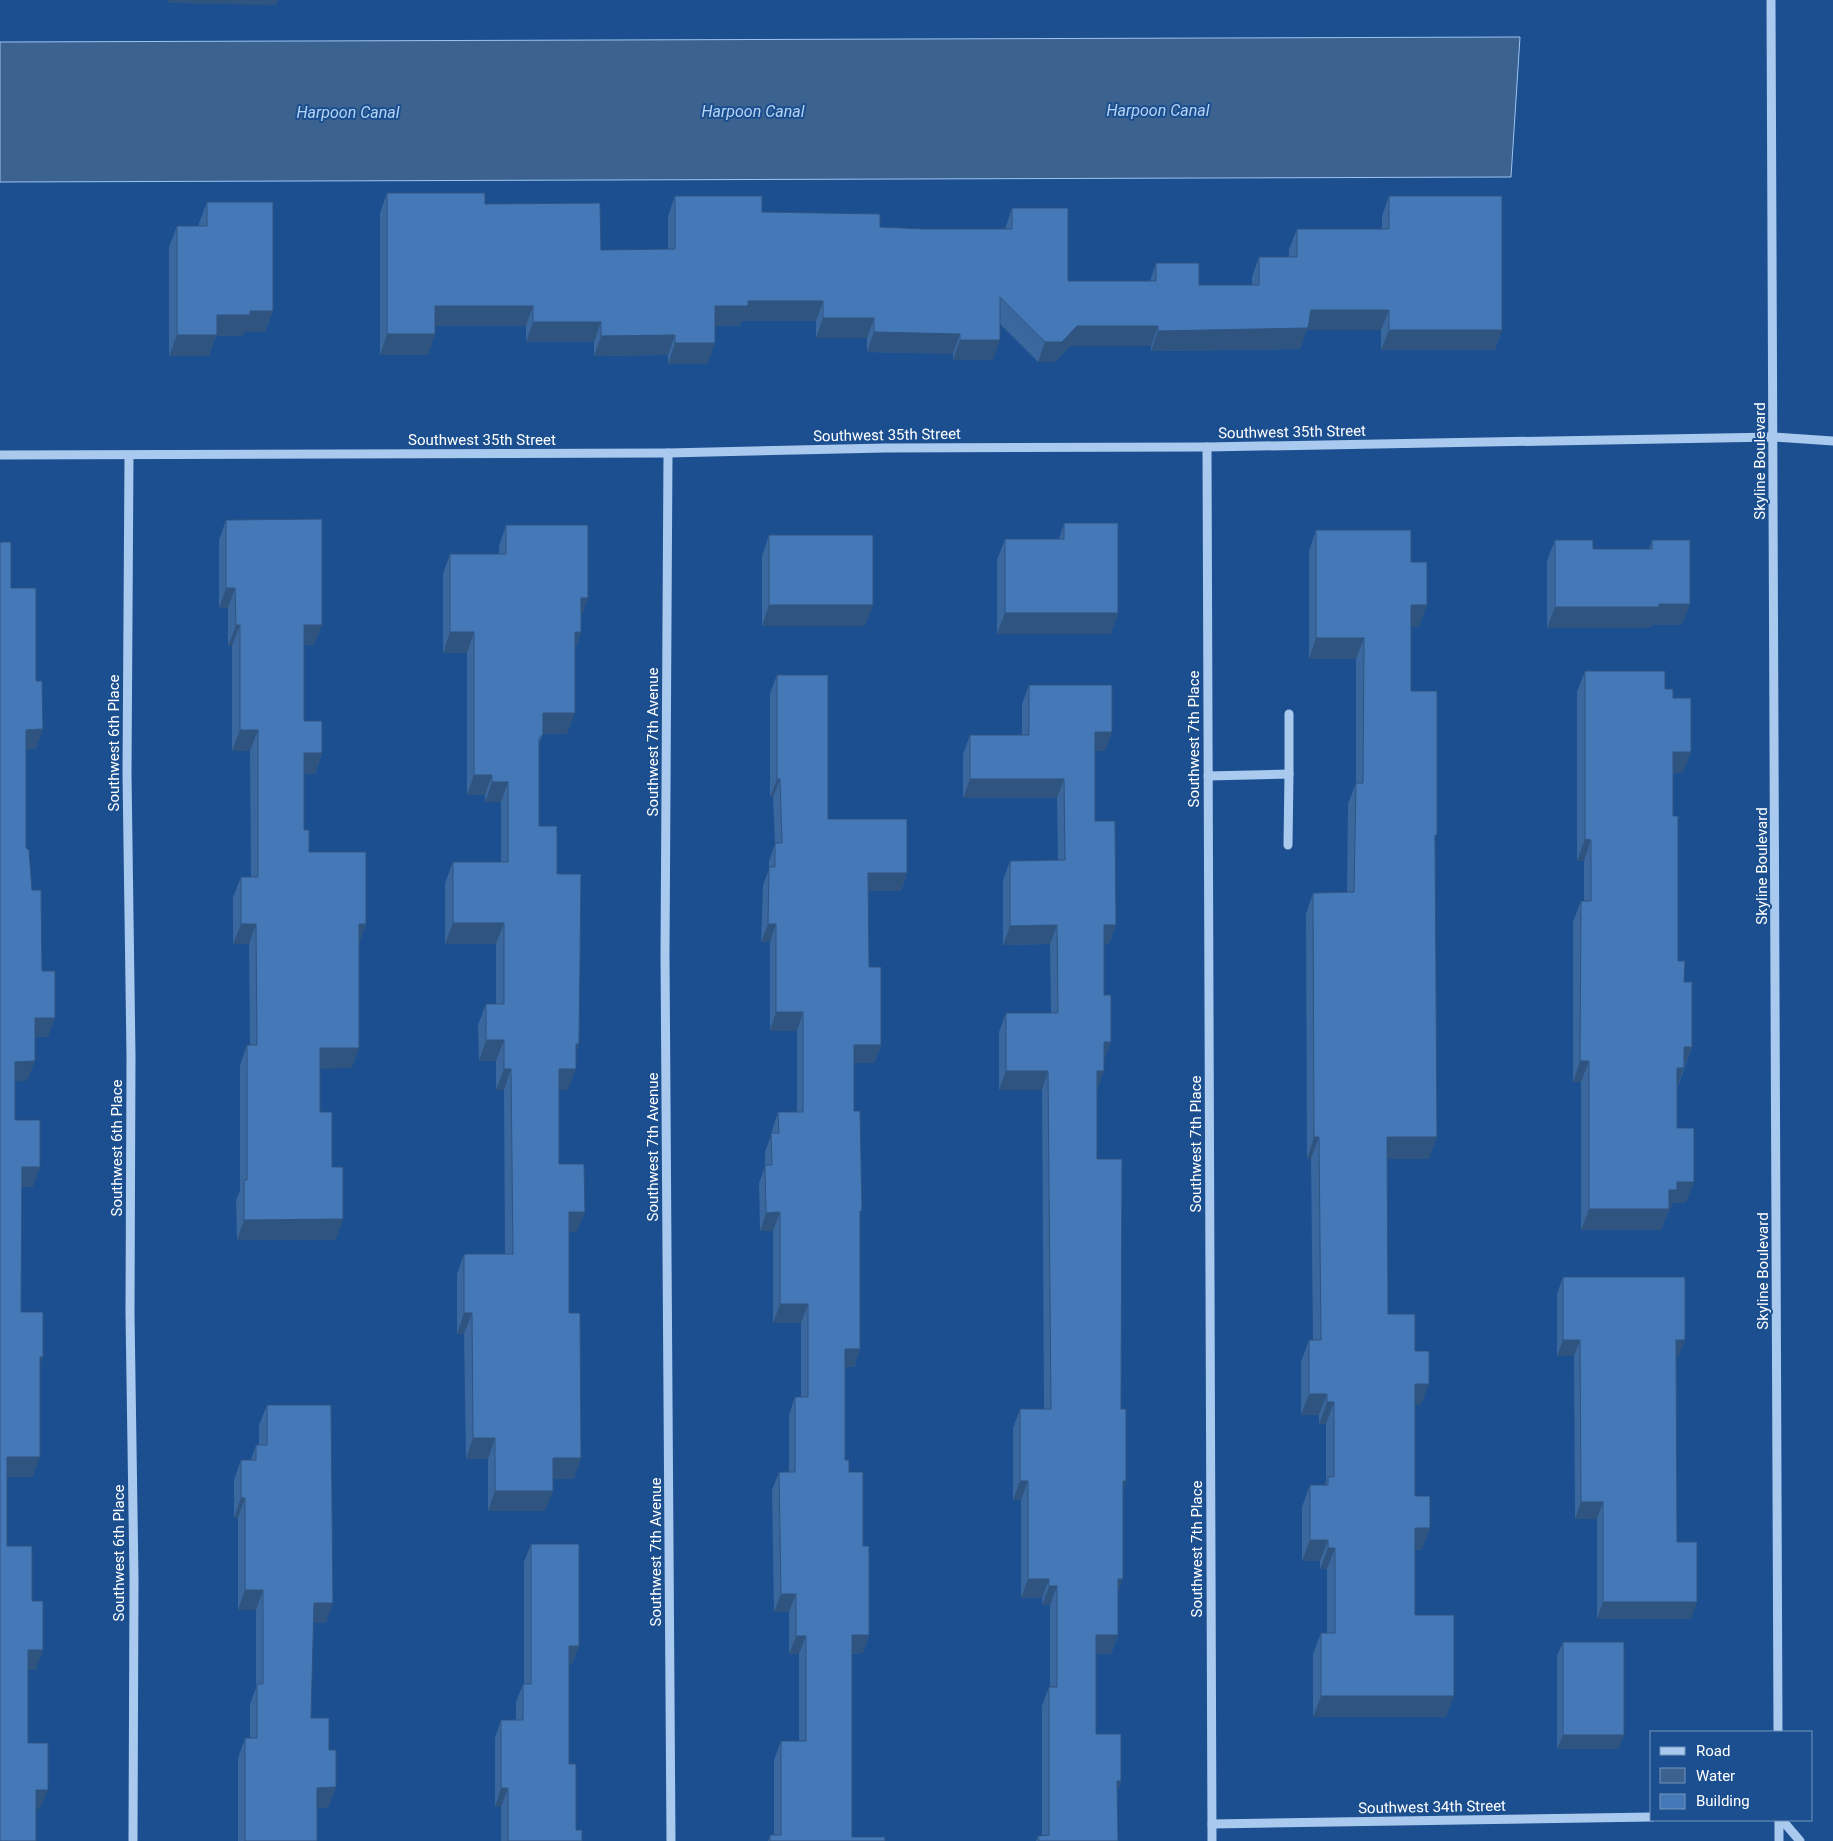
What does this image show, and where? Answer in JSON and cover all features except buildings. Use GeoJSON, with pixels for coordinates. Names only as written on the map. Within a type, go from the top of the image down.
{"type":"FeatureCollection","features":[{"type":"Feature","properties":{"kind":"street","name":"Skyline Boulevard"},"geometry":{"type":"LineString","coordinates":[[1770,0],[1774,437],[1778,1731]]}},
{"type":"Feature","properties":{"kind":"street","name":"Southwest 35th Street"},"geometry":{"type":"LineString","coordinates":[[0,456],[668,453],[885,448],[1207,447],[1774,437],[1833,441]]}},
{"type":"Feature","properties":{"kind":"street","name":"Southwest 7th Place"},"geometry":{"type":"LineString","coordinates":[[1207,447],[1212,1841]]}},
{"type":"Feature","properties":{"kind":"street","name":"Southwest 7th Avenue"},"geometry":{"type":"LineString","coordinates":[[668,453],[665,964],[671,1841]]}},
{"type":"Feature","properties":{"kind":"street","name":"Southwest 6th Place"},"geometry":{"type":"LineString","coordinates":[[129,456],[127,774],[131,1056],[130,1313],[134,1578],[132,1841]]}},
{"type":"Feature","properties":{"kind":"street"},"geometry":{"type":"LineString","coordinates":[[1288,845],[1289,714]]}},
{"type":"Feature","properties":{"kind":"street"},"geometry":{"type":"LineString","coordinates":[[1208,776],[1289,774]]}},
{"type":"Feature","properties":{"kind":"street","name":"Southwest 34th Street"},"geometry":{"type":"LineString","coordinates":[[1212,1824],[1650,1817]]}},
{"type":"Feature","properties":{"kind":"street"},"geometry":{"type":"LineString","coordinates":[[1779,1841],[1780,1821]]}},
{"type":"Feature","properties":{"kind":"street"},"geometry":{"type":"LineString","coordinates":[[1781,1821],[1800,1841]]}},
{"type":"Feature","properties":{"kind":"water","name":"Harpoon Canal"},"geometry":{"type":"Polygon","coordinates":[[[1520,37],[1511,177],[0,182],[0,42],[1520,37]]]}}]}
